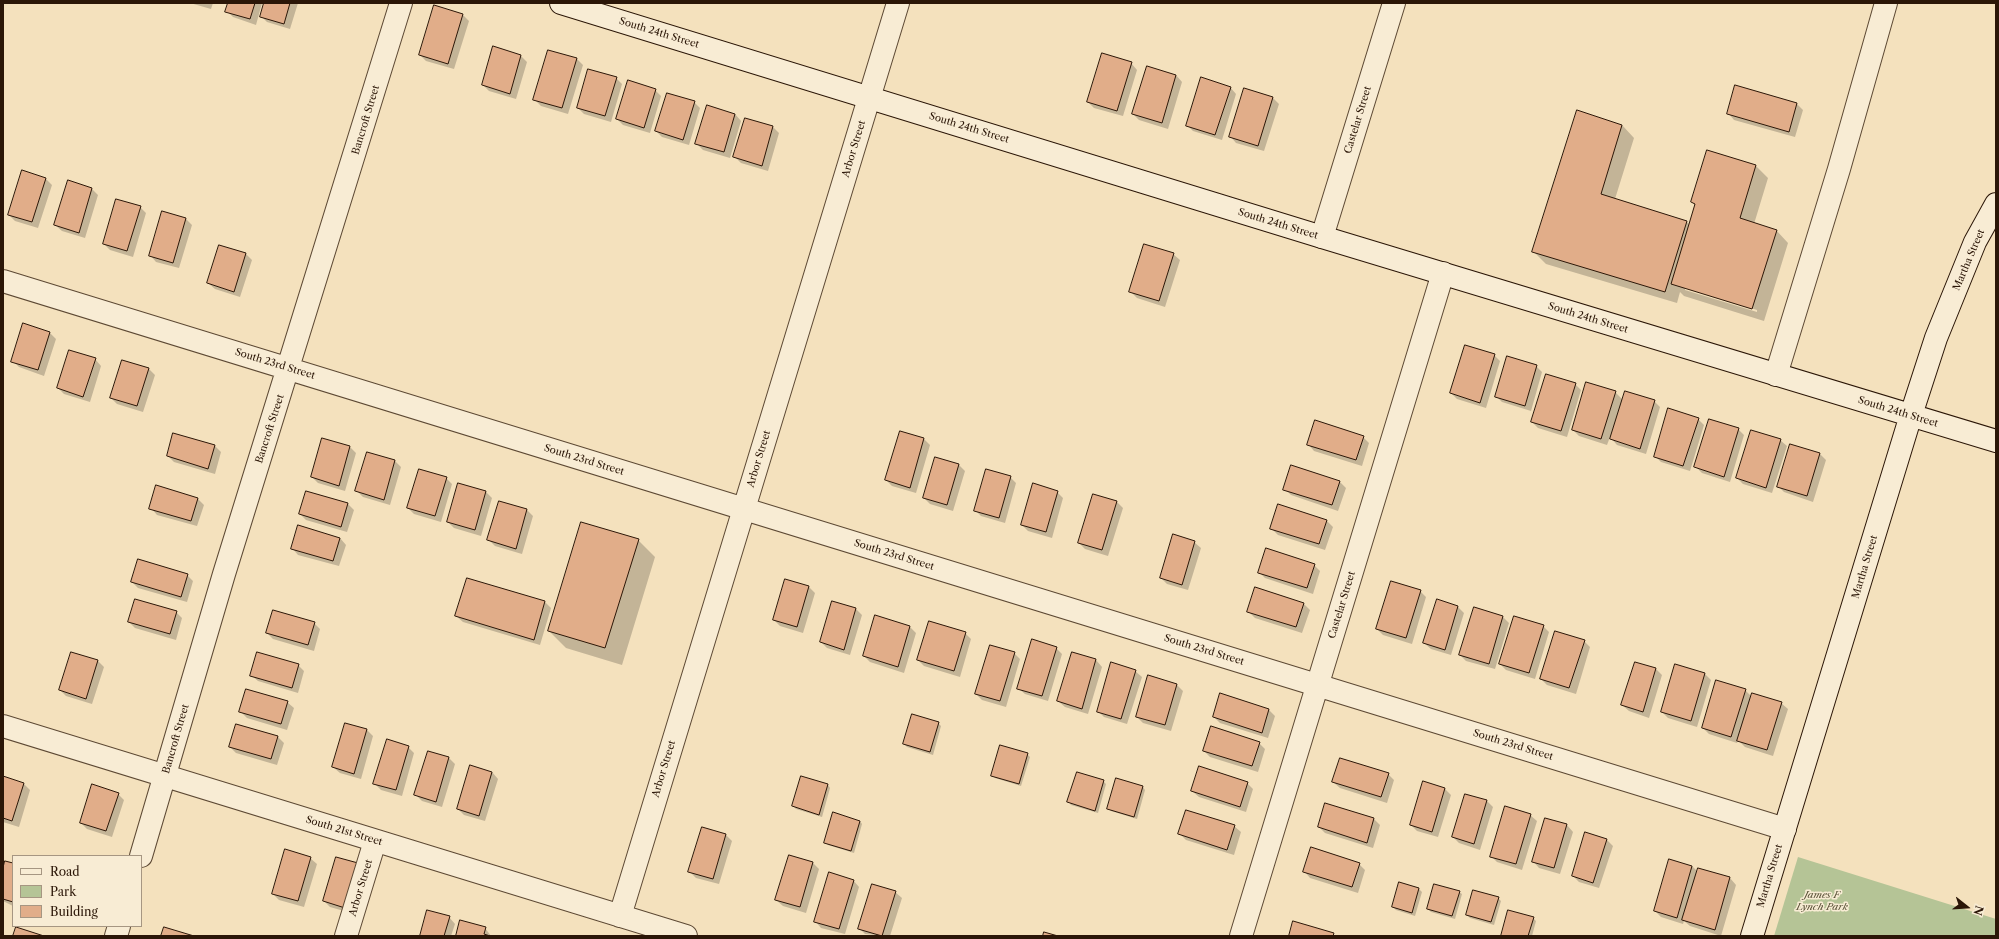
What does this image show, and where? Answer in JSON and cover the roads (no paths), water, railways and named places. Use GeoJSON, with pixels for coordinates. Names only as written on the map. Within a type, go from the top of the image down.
{"type":"FeatureCollection","features":[{"type":"Feature","properties":{"kind":"street","name":"Bancroft Street"},"geometry":{"type":"LineString","coordinates":[[141,855],[166,777],[224,574],[401,3]]}},
{"type":"Feature","properties":{"kind":"street","name":"South 24th Street"},"geometry":{"type":"LineString","coordinates":[[561,3],[1322,237],[1996,441]]}},
{"type":"Feature","properties":{"kind":"street","name":"Arbor Street"},"geometry":{"type":"LineString","coordinates":[[620,916],[898,3]]}},
{"type":"Feature","properties":{"kind":"street","name":"Castelar Street"},"geometry":{"type":"LineString","coordinates":[[1322,237],[1394,3]]}},
{"type":"Feature","properties":{"kind":"street"},"geometry":{"type":"LineString","coordinates":[[1776,375],[1839,168],[1886,3]]}},
{"type":"Feature","properties":{"kind":"street","name":"Martha Street"},"geometry":{"type":"LineString","coordinates":[[1752,936],[1911,415],[1936,338],[1975,242],[1996,204]]}},
{"type":"Feature","properties":{"kind":"street","name":"Castelar Street"},"geometry":{"type":"LineString","coordinates":[[1242,936],[1444,273]]}},
{"type":"Feature","properties":{"kind":"street","name":"South 23rd Street"},"geometry":{"type":"LineString","coordinates":[[3,280],[1785,829]]}},
{"type":"Feature","properties":{"kind":"street","name":"South 21st Street"},"geometry":{"type":"LineString","coordinates":[[3,726],[686,936]]}},
{"type":"Feature","properties":{"kind":"street","name":"Arbor Street"},"geometry":{"type":"LineString","coordinates":[[346,936],[376,840]]}},
{"type":"Feature","properties":{"kind":"park label","name":"James F Lynch Park"},"geometry":{"type":"Point","coordinates":[1822,900]}}]}
